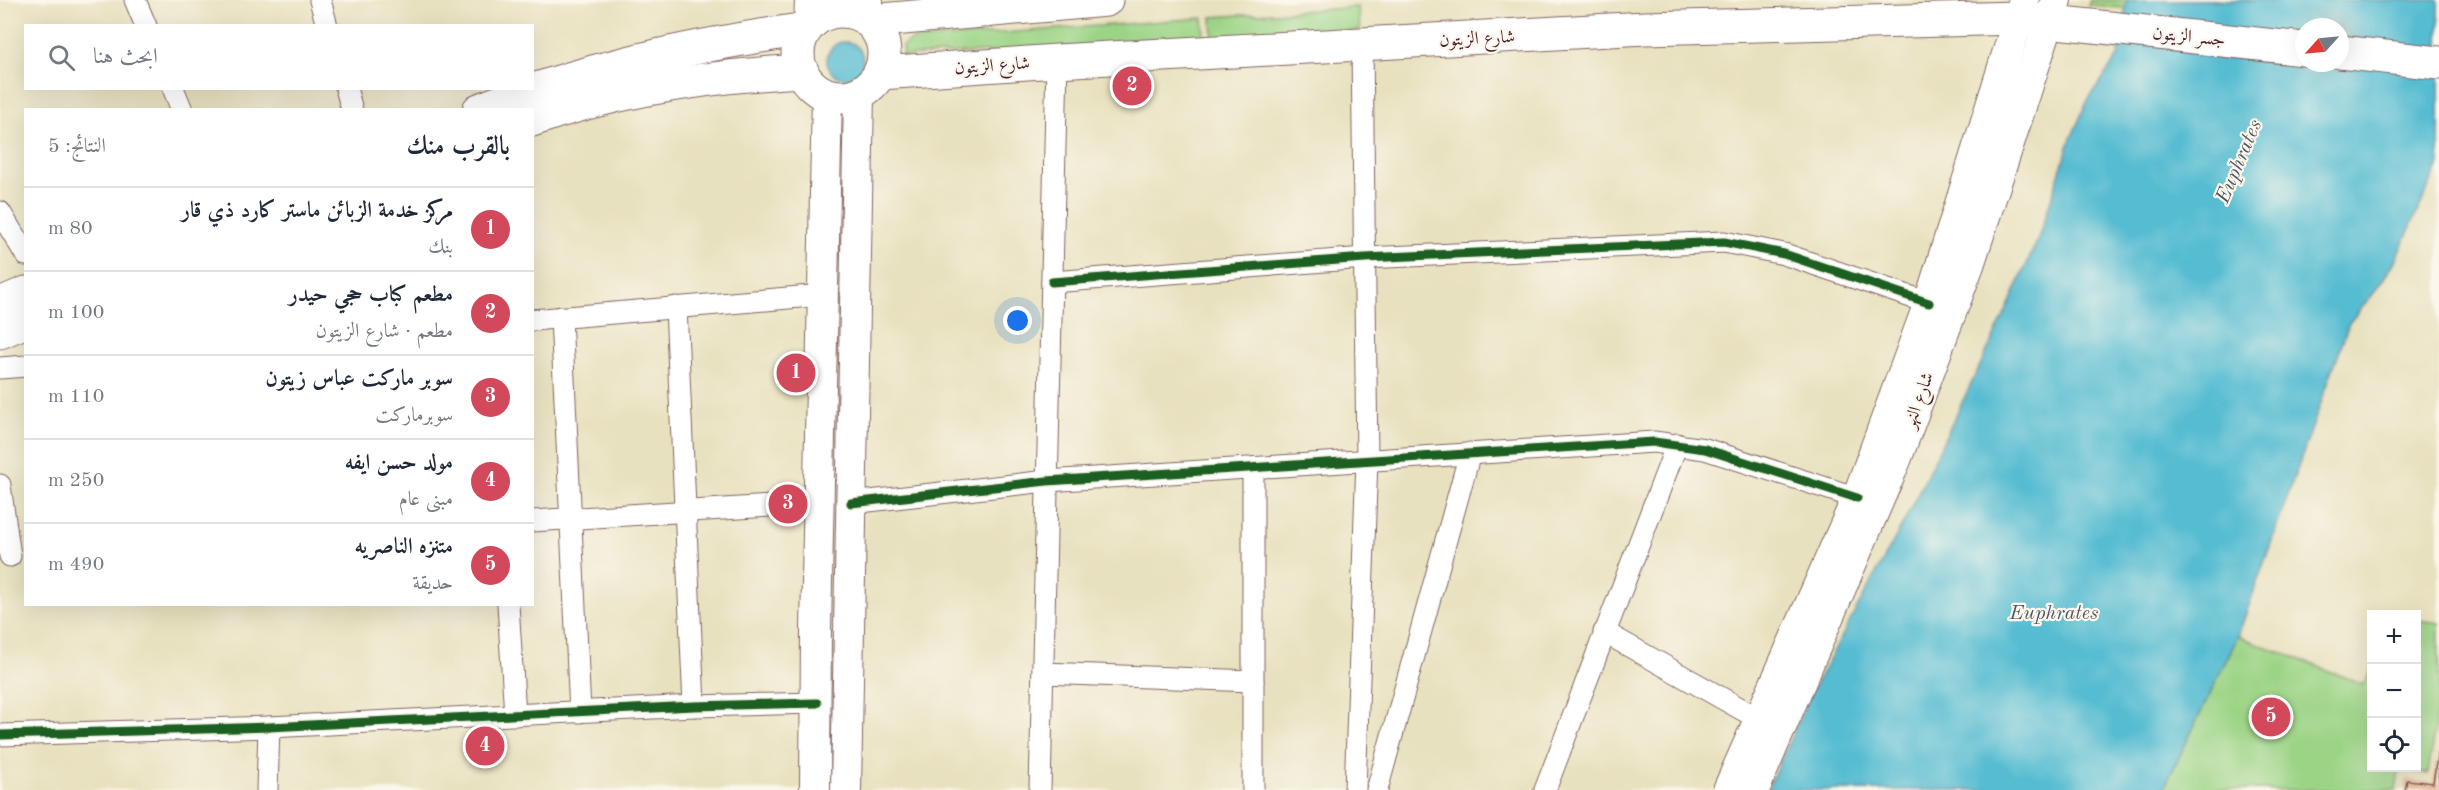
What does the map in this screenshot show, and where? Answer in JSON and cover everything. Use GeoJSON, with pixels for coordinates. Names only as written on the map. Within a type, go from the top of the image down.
{"type":"FeatureCollection","features":[{"type":"Feature","properties":{"kind":"main road"},"geometry":{"type":"LineString","coordinates":[[485,108],[574,77],[744,38],[837,11],[868,13],[1106,0]]}},
{"type":"Feature","properties":{"kind":"main road","name":"شارع الزيتون"},"geometry":{"type":"LineString","coordinates":[[856,87],[1058,60],[1645,28],[2044,12]]}},
{"type":"Feature","properties":{"kind":"main road","name":"جسر الزيتون"},"geometry":{"type":"LineString","coordinates":[[2044,12],[2295,47]]}},
{"type":"Feature","properties":{"kind":"main road","name":"شارع النهر"},"geometry":{"type":"LineString","coordinates":[[1728,790],[1857,498],[1929,303],[2044,12]]}},
{"type":"Feature","properties":{"kind":"main road","name":"شارع النهر"},"geometry":{"type":"LineString","coordinates":[[1754,790],[1896,460],[1969,265],[2035,70],[2044,12]]}},
{"type":"Feature","properties":{"kind":"main road"},"geometry":{"type":"LineString","coordinates":[[815,790],[823,295],[856,87],[884,59],[884,45],[868,13]]}},
{"type":"Feature","properties":{"kind":"main road"},"geometry":{"type":"LineString","coordinates":[[808,18],[798,56],[808,81],[856,87]]}},
{"type":"Feature","properties":{"kind":"main road"},"geometry":{"type":"LineString","coordinates":[[2349,53],[2439,63]]}},
{"type":"Feature","properties":{"kind":"main road"},"geometry":{"type":"LineString","coordinates":[[534,119],[564,108],[624,94],[746,74],[802,70]]}},
{"type":"Feature","properties":{"kind":"main road"},"geometry":{"type":"LineString","coordinates":[[846,790],[856,87]]}},
{"type":"Feature","properties":{"kind":"main road"},"geometry":{"type":"LineString","coordinates":[[0,304],[24,294]]}},
{"type":"Feature","properties":{"kind":"main road"},"geometry":{"type":"LineString","coordinates":[[0,332],[24,322]]}},
{"type":"Feature","properties":{"kind":"main road"},"geometry":{"type":"LineString","coordinates":[[816,630],[848,631]]}},
{"type":"Feature","properties":{"kind":"street"},"geometry":{"type":"LineString","coordinates":[[135,0],[145,24]]}},
{"type":"Feature","properties":{"kind":"street"},"geometry":{"type":"LineString","coordinates":[[320,0],[326,24]]}},
{"type":"Feature","properties":{"kind":"street"},"geometry":{"type":"LineString","coordinates":[[1355,790],[1367,460],[1362,45]]}},
{"type":"Feature","properties":{"kind":"street"},"geometry":{"type":"LineString","coordinates":[[1040,790],[1058,60]]}},
{"type":"Feature","properties":{"kind":"street"},"geometry":{"type":"LineString","coordinates":[[174,90],[181,108]]}},
{"type":"Feature","properties":{"kind":"street"},"geometry":{"type":"LineString","coordinates":[[347,90],[351,108]]}},
{"type":"Feature","properties":{"kind":"street"},"geometry":{"type":"LineString","coordinates":[[0,212],[24,252]]}},
{"type":"Feature","properties":{"kind":"street"},"geometry":{"type":"LineString","coordinates":[[1052,282],[1365,258],[1724,242],[1784,254],[1929,303]]}},
{"type":"Feature","properties":{"kind":"street"},"geometry":{"type":"LineString","coordinates":[[534,320],[823,295]]}},
{"type":"Feature","properties":{"kind":"street"},"geometry":{"type":"LineString","coordinates":[[676,307],[694,706]]}},
{"type":"Feature","properties":{"kind":"street"},"geometry":{"type":"LineString","coordinates":[[561,317],[580,712]]}},
{"type":"Feature","properties":{"kind":"street"},"geometry":{"type":"LineString","coordinates":[[0,368],[24,366]]}},
{"type":"Feature","properties":{"kind":"street"},"geometry":{"type":"LineString","coordinates":[[851,504],[1047,481],[1654,442],[1706,449],[1857,498]]}},
{"type":"Feature","properties":{"kind":"street"},"geometry":{"type":"LineString","coordinates":[[1545,790],[1677,444]]}},
{"type":"Feature","properties":{"kind":"street"},"geometry":{"type":"LineString","coordinates":[[1377,790],[1470,453]]}},
{"type":"Feature","properties":{"kind":"street"},"geometry":{"type":"LineString","coordinates":[[1253,468],[1253,790]]}},
{"type":"Feature","properties":{"kind":"street"},"geometry":{"type":"LineString","coordinates":[[0,485],[12,559]]}},
{"type":"Feature","properties":{"kind":"street"},"geometry":{"type":"LineString","coordinates":[[534,521],[818,503]]}},
{"type":"Feature","properties":{"kind":"street"},"geometry":{"type":"LineString","coordinates":[[508,606],[515,715]]}},
{"type":"Feature","properties":{"kind":"street"},"geometry":{"type":"LineString","coordinates":[[1604,632],[1759,719]]}},
{"type":"Feature","properties":{"kind":"street"},"geometry":{"type":"LineString","coordinates":[[1043,673],[1252,681]]}},
{"type":"Feature","properties":{"kind":"street"},"geometry":{"type":"LineString","coordinates":[[0,735],[269,727],[694,706],[817,703]]}},
{"type":"Feature","properties":{"kind":"street"},"geometry":{"type":"LineString","coordinates":[[267,790],[269,727]]}},
{"type":"Feature","properties":{"kind":"green space"},"geometry":{"type":"Polygon","coordinates":[[[826,0],[863,0],[863,5],[826,5],[826,0]]]}},
{"type":"Feature","properties":{"kind":"green space"},"geometry":{"type":"Polygon","coordinates":[[[2090,0],[2127,0],[2127,8],[2088,6],[2090,0]]]}},
{"type":"Feature","properties":{"kind":"green space"},"geometry":{"type":"Polygon","coordinates":[[[1358,7],[1360,30],[1213,41],[1212,17],[1358,7]]]}},
{"type":"Feature","properties":{"kind":"green space"},"geometry":{"type":"Polygon","coordinates":[[[1203,18],[1204,42],[903,56],[902,46],[911,40],[1203,18]]]}},
{"type":"Feature","properties":{"kind":"green space"},"geometry":{"type":"Polygon","coordinates":[[[2421,621],[2439,623],[2439,694],[2428,774],[2409,772],[2421,772],[2421,621]]]}},
{"type":"Feature","properties":{"kind":"green space"},"geometry":{"type":"Polygon","coordinates":[[[2238,636],[2363,684],[2367,678],[2367,772],[2399,772],[2396,790],[2163,790],[2238,636]]]}},
{"type":"Feature","properties":{"kind":"water","name":"Euphrates"},"geometry":{"type":"Polygon","coordinates":[[[2127,0],[2439,0],[2439,165],[2394,263],[2374,293],[2349,323],[2238,636],[2163,790],[1767,790],[1812,691],[1905,520],[2004,316],[2038,239],[2071,138],[2088,100],[2119,55],[2127,0]]]}},
{"type":"Feature","properties":{"kind":"water"},"geometry":{"type":"Polygon","coordinates":[[[845,42],[858,47],[863,60],[858,73],[845,78],[832,73],[827,60],[832,47],[845,42]]]}},
{"type":"Feature","properties":{"kind":"building"},"geometry":{"type":"Polygon","coordinates":[[[2438,749],[2439,790],[2405,790],[2407,780],[2433,783],[2438,749]]]}},
{"type":"Feature","properties":{"kind":"cycle path"},"geometry":{"type":"LineString","coordinates":[[1052,282],[1365,258],[1724,242],[1784,254],[1929,303]]}},
{"type":"Feature","properties":{"kind":"cycle path"},"geometry":{"type":"LineString","coordinates":[[851,503],[1047,481],[1654,442],[1705,449],[1857,498]]}},
{"type":"Feature","properties":{"kind":"cycle path"},"geometry":{"type":"LineString","coordinates":[[0,735],[269,727],[694,706],[817,703]]}},
{"type":"Feature","properties":{"kind":"place","name":"مطعم كباب حجي حيدر"},"geometry":{"type":"Point","coordinates":[1132,86]}},
{"type":"Feature","properties":{"kind":"place","name":"مركز خدمة الزبائن ماستر كارد ذي قار"},"geometry":{"type":"Point","coordinates":[796,373]}},
{"type":"Feature","properties":{"kind":"place","name":"سوبر ماركت عباس زيتون"},"geometry":{"type":"Point","coordinates":[788,504]}},
{"type":"Feature","properties":{"kind":"place","name":"متنزه الناصريه"},"geometry":{"type":"Point","coordinates":[2271,717]}},
{"type":"Feature","properties":{"kind":"place","name":"مولد حسن ايفه"},"geometry":{"type":"Point","coordinates":[485,746]}}]}
